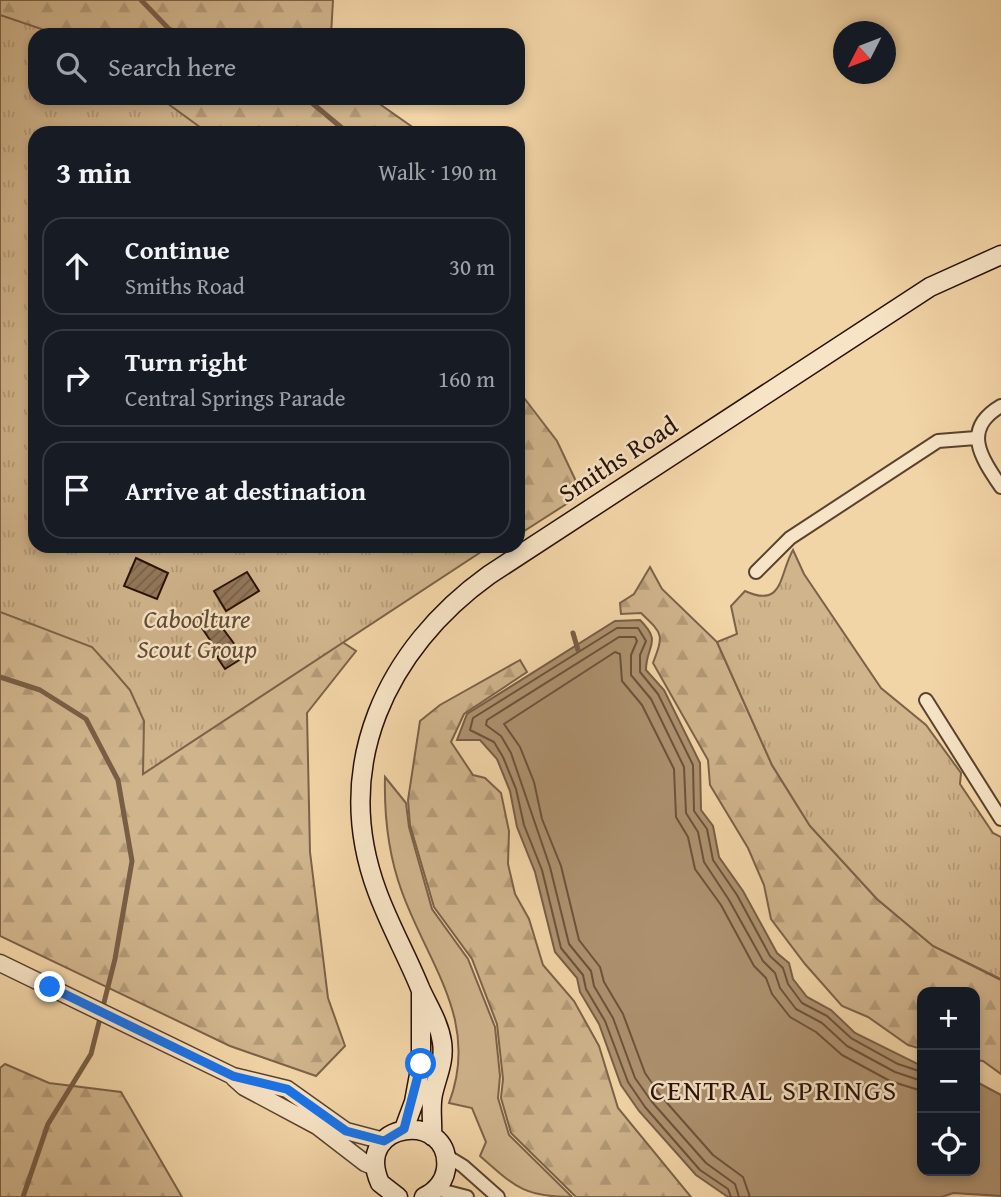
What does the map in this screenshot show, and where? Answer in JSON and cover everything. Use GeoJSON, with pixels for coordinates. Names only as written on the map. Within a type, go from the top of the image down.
{"type":"FeatureCollection","features":[{"type":"Feature","properties":{"kind":"main road","name":"Smiths Road"},"geometry":{"type":"LineString","coordinates":[[525,553],[930,287],[1001,255]]}},
{"type":"Feature","properties":{"kind":"main road","name":"Smiths Road"},"geometry":{"type":"LineString","coordinates":[[432,1136],[431,1104],[443,1050],[433,1012],[377,891],[367,856],[362,813],[364,771],[378,711],[395,674],[418,638],[465,593],[525,553]]}},
{"type":"Feature","properties":{"kind":"main road","name":"Smiths Road"},"geometry":{"type":"LineString","coordinates":[[404,1129],[421,1064],[421,990]]}},
{"type":"Feature","properties":{"kind":"main road"},"geometry":{"type":"LineString","coordinates":[[389,1195],[375,1167],[379,1148],[384,1141],[404,1129],[414,1129],[432,1136],[445,1155],[443,1179],[430,1193]]}},
{"type":"Feature","properties":{"kind":"street"},"geometry":{"type":"LineString","coordinates":[[1001,406],[985,416],[976,438],[985,464],[1001,487]]}},
{"type":"Feature","properties":{"kind":"street"},"geometry":{"type":"LineString","coordinates":[[756,572],[790,538],[938,441],[976,438]]}},
{"type":"Feature","properties":{"kind":"street"},"geometry":{"type":"LineString","coordinates":[[926,700],[1001,819]]}},
{"type":"Feature","properties":{"kind":"street"},"geometry":{"type":"LineString","coordinates":[[0,963],[233,1076],[287,1089],[346,1131],[384,1141]]}},
{"type":"Feature","properties":{"kind":"street"},"geometry":{"type":"LineString","coordinates":[[233,1076],[244,1087],[317,1126],[365,1163],[375,1167]]}},
{"type":"Feature","properties":{"kind":"street"},"geometry":{"type":"LineString","coordinates":[[445,1155],[463,1166],[498,1197]]}},
{"type":"Feature","properties":{"kind":"street"},"geometry":{"type":"LineString","coordinates":[[430,1193],[467,1197]]}},
{"type":"Feature","properties":{"kind":"green space"},"geometry":{"type":"Polygon","coordinates":[[[0,0],[333,0],[331,28],[28,28],[28,105],[381,105],[411,126],[28,126],[28,131],[0,121],[0,0]]]}},
{"type":"Feature","properties":{"kind":"green space","name":"Caboolture Scout Group"},"geometry":{"type":"Polygon","coordinates":[[[0,15],[38,28],[28,28],[28,105],[170,105],[198,126],[28,126],[28,553],[479,553],[143,774],[144,721],[130,690],[111,668],[92,647],[0,612],[0,15]]]}},
{"type":"Feature","properties":{"kind":"green space"},"geometry":{"type":"Polygon","coordinates":[[[525,399],[557,441],[582,494],[525,531],[525,399]]]}},
{"type":"Feature","properties":{"kind":"green space"},"geometry":{"type":"Polygon","coordinates":[[[793,550],[804,574],[881,688],[926,725],[961,773],[960,784],[993,833],[1001,837],[1001,979],[933,946],[877,899],[810,826],[772,765],[717,642],[737,634],[731,606],[745,591],[767,596],[774,592],[793,550]]]}},
{"type":"Feature","properties":{"kind":"green space"},"geometry":{"type":"Polygon","coordinates":[[[0,566],[324,630],[356,651],[307,713],[310,852],[328,998],[345,1046],[316,1076],[230,1046],[0,936],[0,566]]]}},
{"type":"Feature","properties":{"kind":"green space"},"geometry":{"type":"Polygon","coordinates":[[[650,567],[662,589],[717,642],[772,765],[810,826],[877,899],[933,946],[1001,980],[1001,1074],[980,1061],[980,987],[917,987],[917,1048],[908,1045],[868,1017],[842,1006],[805,964],[771,919],[764,885],[748,848],[710,785],[708,760],[653,663],[660,640],[657,630],[641,613],[621,614],[620,603],[634,594],[650,567]]]}},
{"type":"Feature","properties":{"kind":"green space"},"geometry":{"type":"Polygon","coordinates":[[[520,660],[527,672],[464,714],[451,742],[473,775],[485,778],[501,793],[509,831],[508,864],[515,894],[529,919],[543,965],[574,1001],[599,1046],[618,1108],[691,1197],[576,1197],[511,1133],[501,1098],[503,1079],[497,1024],[472,959],[434,907],[410,825],[408,800],[420,721],[440,705],[520,660]]]}},
{"type":"Feature","properties":{"kind":"green space"},"geometry":{"type":"Polygon","coordinates":[[[385,777],[406,803],[409,827],[432,909],[468,959],[495,1027],[500,1076],[498,1098],[509,1135],[572,1197],[542,1195],[512,1183],[480,1156],[486,1142],[472,1108],[449,1103],[457,1073],[459,1046],[455,1020],[447,994],[397,878],[388,836],[385,777]]]}},
{"type":"Feature","properties":{"kind":"green space"},"geometry":{"type":"Polygon","coordinates":[[[5,1064],[49,1083],[121,1092],[182,1197],[0,1197],[0,1068],[5,1064]]]}},
{"type":"Feature","properties":{"kind":"water"},"geometry":{"type":"Polygon","coordinates":[[[640,620],[651,634],[652,644],[646,670],[664,690],[700,763],[701,810],[713,826],[719,857],[743,891],[777,953],[789,963],[793,979],[807,997],[831,1010],[855,1033],[917,1064],[917,1176],[980,1176],[980,1084],[1001,1095],[1001,1196],[953,1193],[942,1197],[728,1197],[696,1175],[639,1111],[621,1085],[599,1024],[580,992],[577,978],[555,952],[535,872],[517,827],[510,791],[497,759],[480,740],[457,740],[467,714],[615,621],[640,620]]]}},
{"type":"Feature","properties":{"kind":"building"},"geometry":{"type":"Polygon","coordinates":[[[136,558],[168,573],[157,599],[124,586],[136,558]]]}},
{"type":"Feature","properties":{"kind":"building"},"geometry":{"type":"Polygon","coordinates":[[[247,572],[259,591],[226,611],[214,591],[247,572]]]}},
{"type":"Feature","properties":{"kind":"building"},"geometry":{"type":"Polygon","coordinates":[[[209,610],[244,657],[225,669],[217,657],[220,655],[196,619],[209,610]]]}},
{"type":"Feature","properties":{"kind":"waterway"},"geometry":{"type":"LineString","coordinates":[[141,0],[168,28]]}},
{"type":"Feature","properties":{"kind":"waterway"},"geometry":{"type":"LineString","coordinates":[[314,105],[340,126]]}},
{"type":"Feature","properties":{"kind":"waterway"},"geometry":{"type":"LineString","coordinates":[[573,633],[578,650]]}},
{"type":"Feature","properties":{"kind":"waterway"},"geometry":{"type":"LineString","coordinates":[[0,677],[40,690],[86,719],[118,780],[132,861],[115,959],[91,1054],[48,1124],[23,1197]]}},
{"type":"Feature","properties":{"kind":"district","name":"CENTRAL SPRINGS"},"geometry":{"type":"Point","coordinates":[774,1090]}},
{"type":"Feature","properties":{"kind":"route"},"geometry":{"type":"LineString","coordinates":[[50,987],[233,1076],[287,1089],[312,1104],[335,1125],[368,1138],[384,1141],[393,1133],[404,1129],[414,1102],[421,1064]]}}]}
